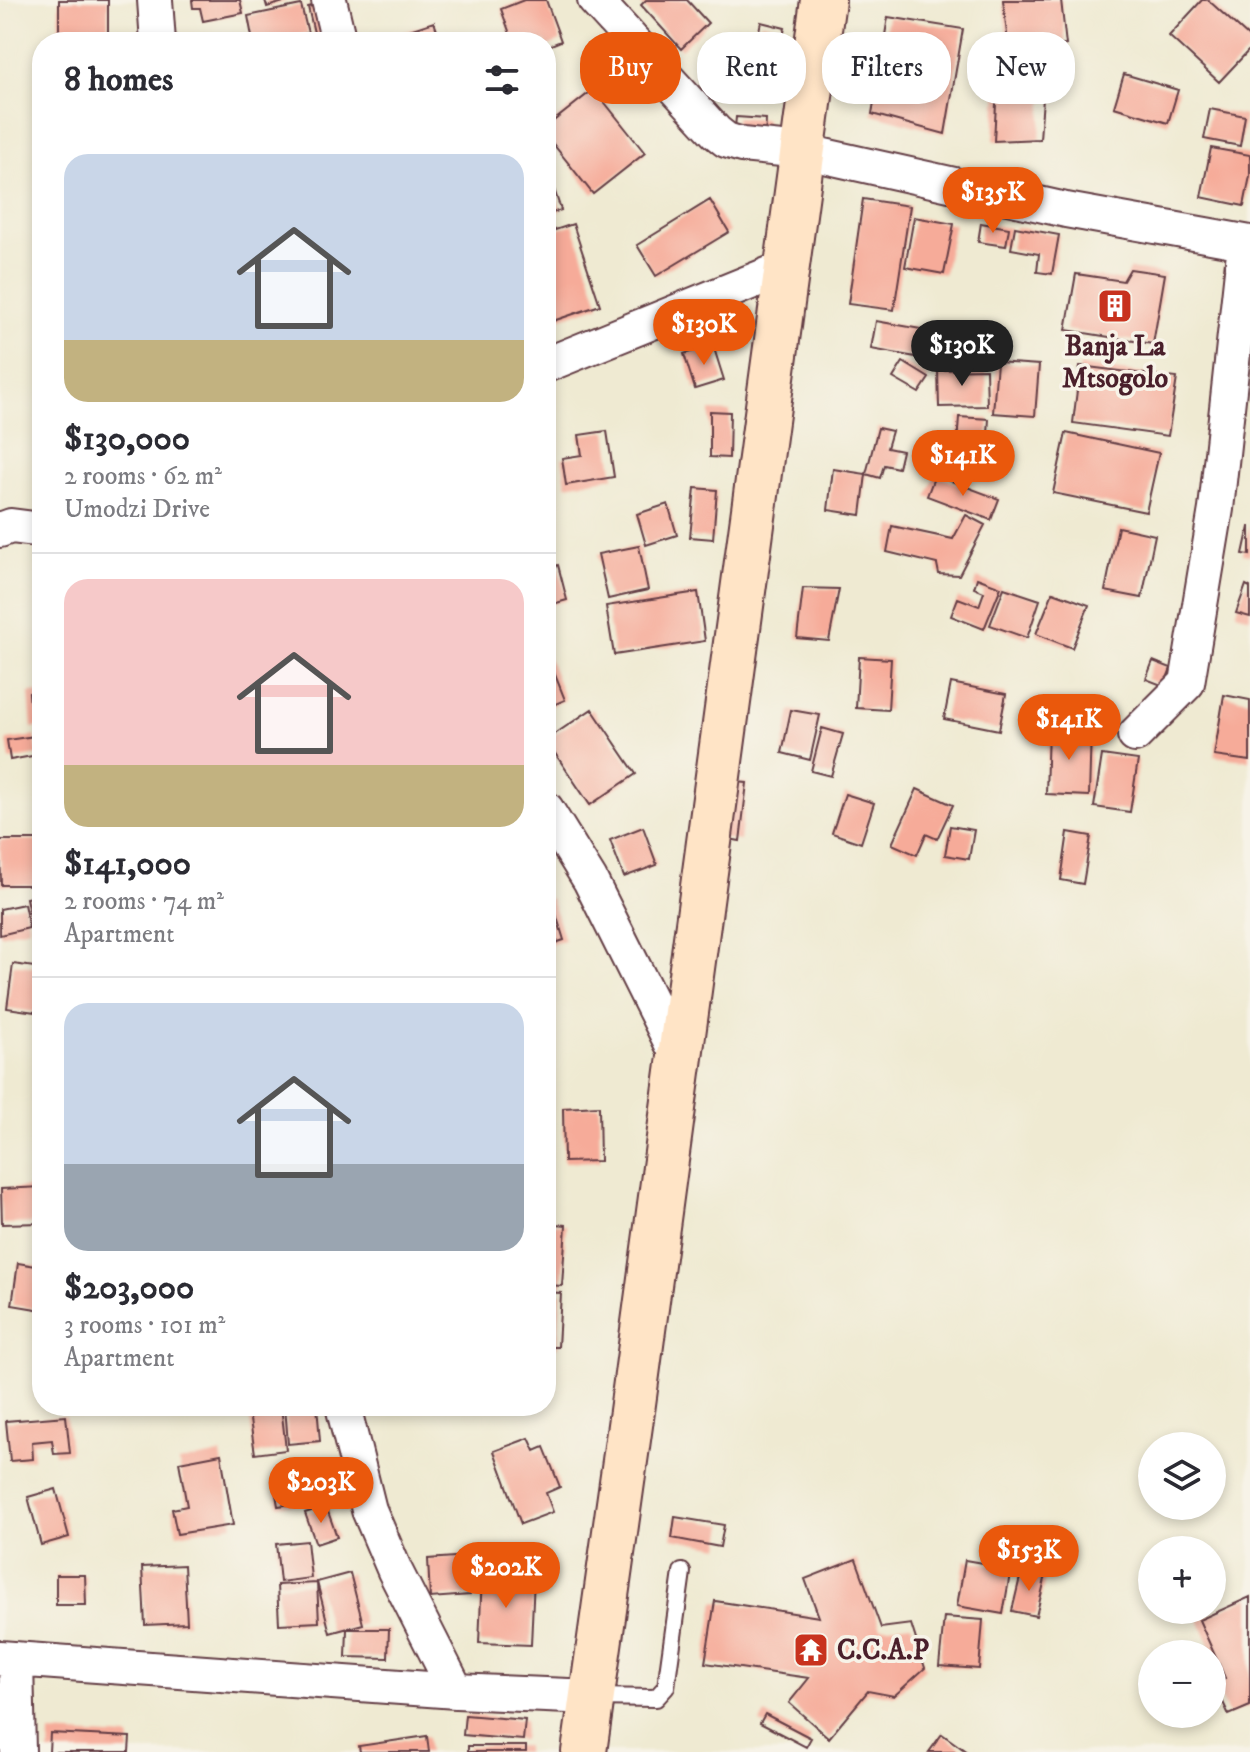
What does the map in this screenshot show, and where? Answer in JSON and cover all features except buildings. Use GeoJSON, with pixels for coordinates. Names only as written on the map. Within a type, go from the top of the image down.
{"type":"FeatureCollection","features":[{"type":"Feature","properties":{"kind":"street"},"geometry":{"type":"LineString","coordinates":[[155,0],[157,32]]}},
{"type":"Feature","properties":{"kind":"street"},"geometry":{"type":"LineString","coordinates":[[329,0],[337,32]]}},
{"type":"Feature","properties":{"kind":"street"},"geometry":{"type":"LineString","coordinates":[[595,0],[726,140],[742,145],[802,151],[1066,210],[1248,243],[1216,509],[1187,683],[1135,735]]}},
{"type":"Feature","properties":{"kind":"street"},"geometry":{"type":"LineString","coordinates":[[584,1752],[823,0]]}},
{"type":"Feature","properties":{"kind":"street"},"geometry":{"type":"LineString","coordinates":[[556,361],[785,268]]}},
{"type":"Feature","properties":{"kind":"street"},"geometry":{"type":"LineString","coordinates":[[0,530],[11,526],[32,529]]}},
{"type":"Feature","properties":{"kind":"street"},"geometry":{"type":"LineString","coordinates":[[556,825],[590,880],[680,1060]]}},
{"type":"Feature","properties":{"kind":"street"},"geometry":{"type":"LineString","coordinates":[[346,1416],[369,1510],[395,1571],[456,1691]]}},
{"type":"Feature","properties":{"kind":"street"},"geometry":{"type":"LineString","coordinates":[[18,1752],[8,1659],[456,1691],[592,1697]]}},
{"type":"Feature","properties":{"kind":"lane"},"geometry":{"type":"LineString","coordinates":[[592,1697],[656,1698],[666,1687],[682,1572]]}},
{"type":"Feature","properties":{"kind":"place","name":"Banja La Mtsogolo"},"geometry":{"type":"Point","coordinates":[1115,306]}},
{"type":"Feature","properties":{"kind":"place","name":"C.C.A.P"},"geometry":{"type":"Point","coordinates":[811,1650]}}]}
